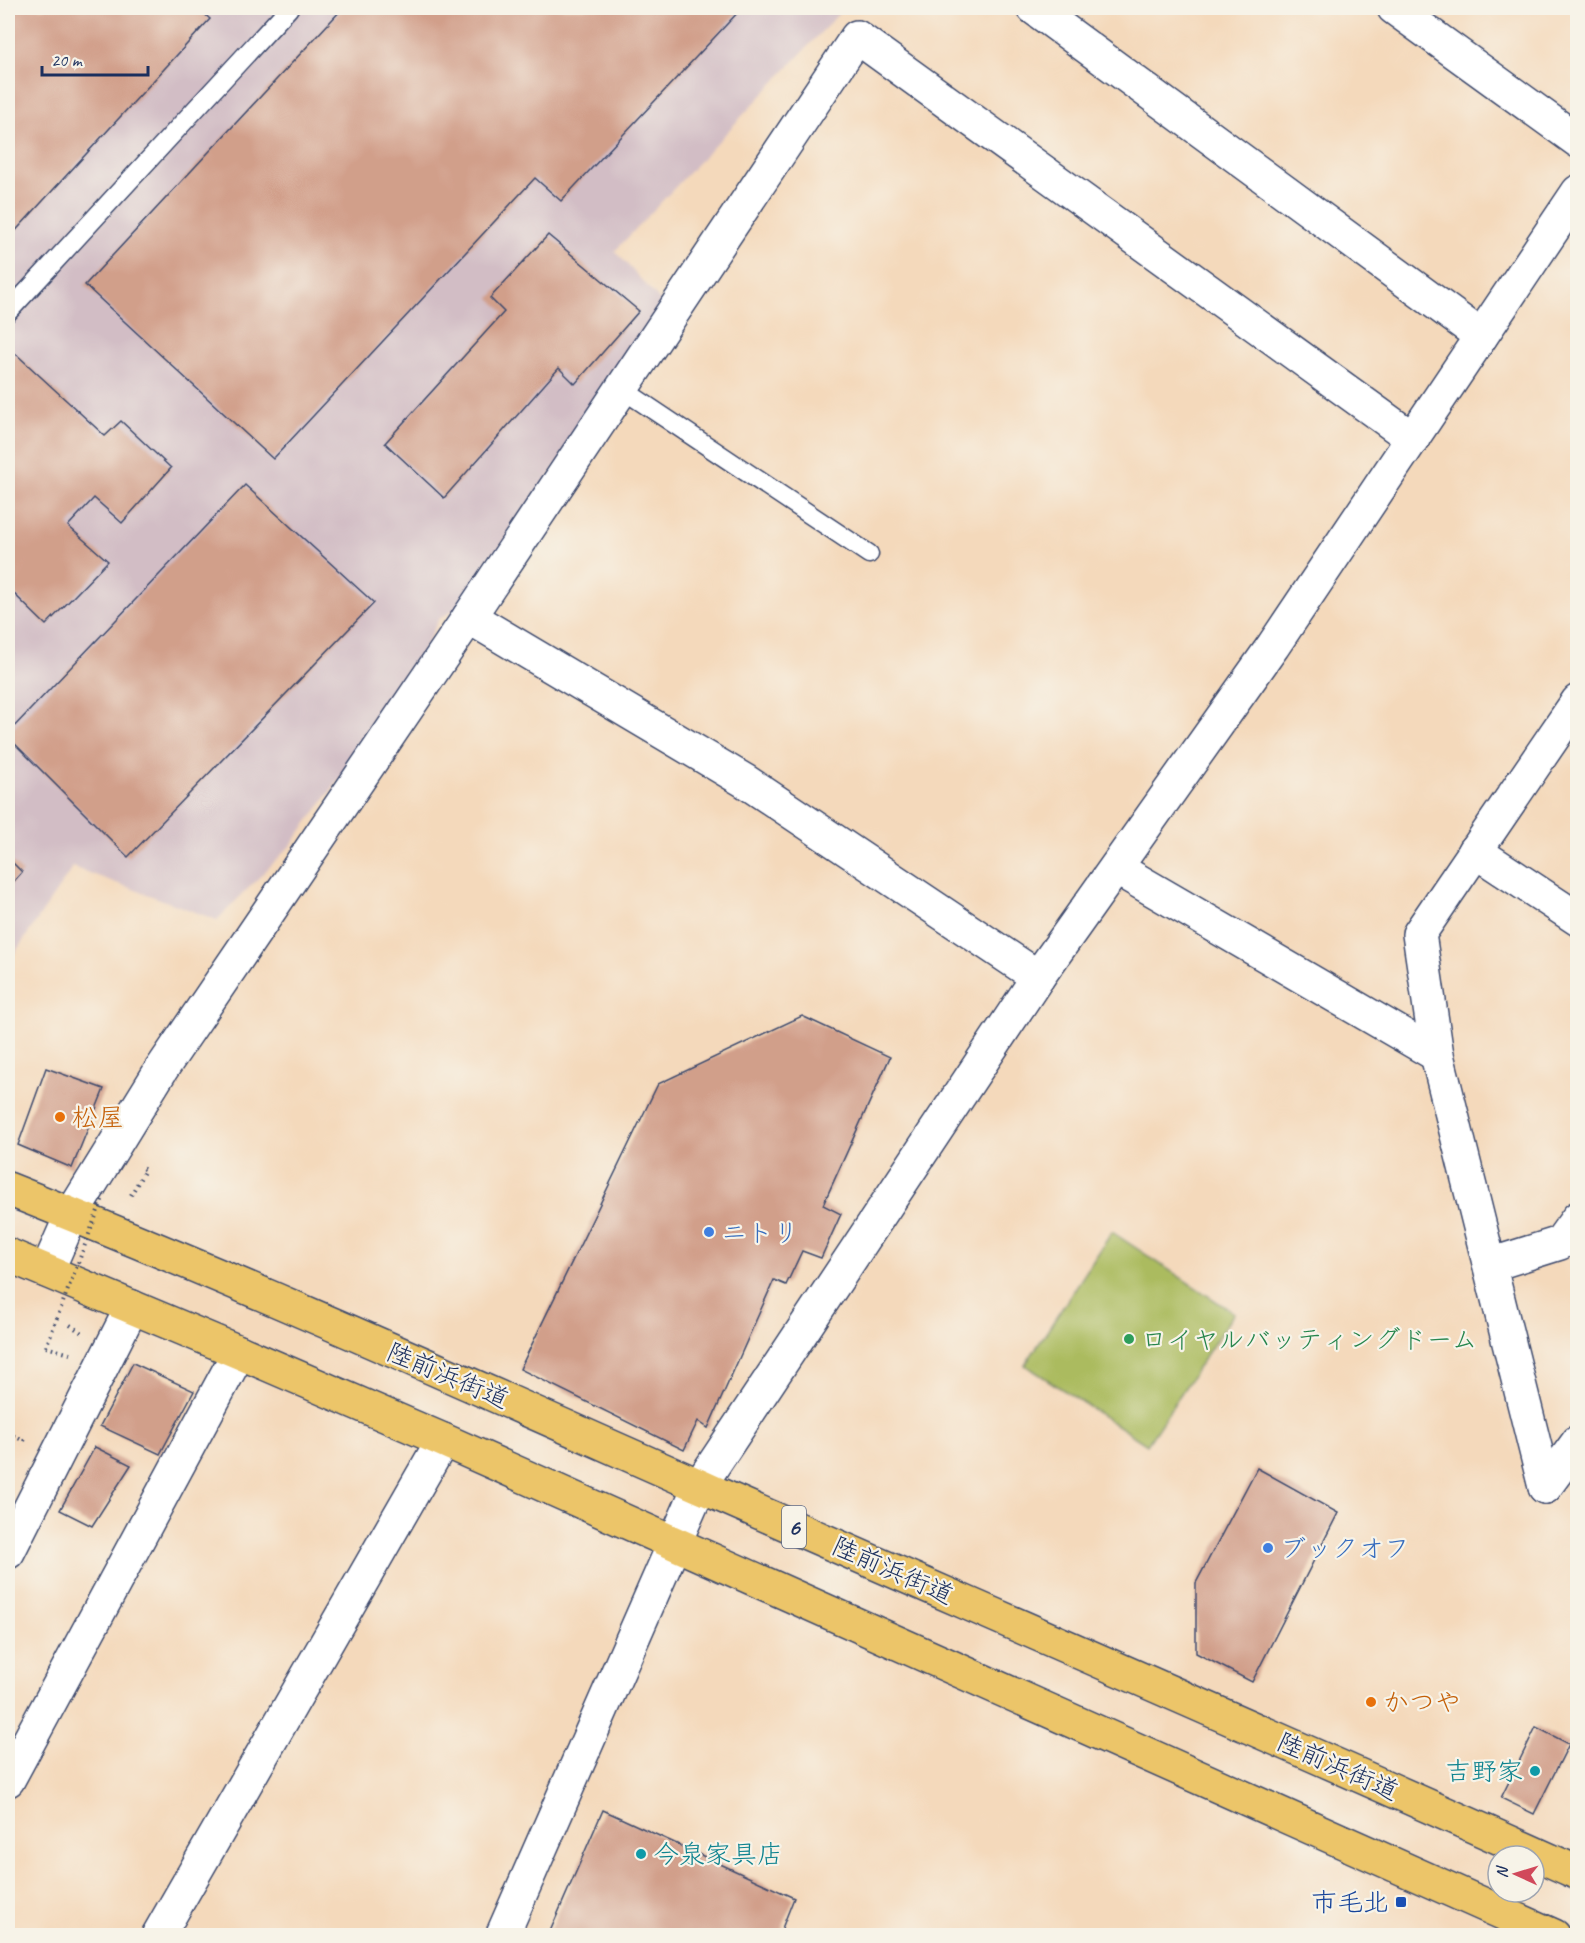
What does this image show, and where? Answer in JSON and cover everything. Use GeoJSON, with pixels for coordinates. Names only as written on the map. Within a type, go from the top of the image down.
{"type":"FeatureCollection","features":[{"type":"Feature","properties":{"kind":"highway","name":"陸前浜街道"},"geometry":{"type":"LineString","coordinates":[[8,1189],[232,1281],[1578,1873]]}},
{"type":"Feature","properties":{"kind":"highway"},"geometry":{"type":"LineString","coordinates":[[8,1255],[443,1440],[1554,1935]]}},
{"type":"Feature","properties":{"kind":"street"},"geometry":{"type":"LineString","coordinates":[[1034,8],[1481,336]]}},
{"type":"Feature","properties":{"kind":"street"},"geometry":{"type":"LineString","coordinates":[[1394,8],[1578,141]]}},
{"type":"Feature","properties":{"kind":"street"},"geometry":{"type":"LineString","coordinates":[[47,1271],[72,1214],[161,1070],[469,617],[857,37],[1413,439]]}},
{"type":"Feature","properties":{"kind":"street"},"geometry":{"type":"LineString","coordinates":[[502,1935],[700,1485],[1038,977],[1273,646],[1578,192]]}},
{"type":"Feature","properties":{"kind":"street"},"geometry":{"type":"LineString","coordinates":[[469,617],[745,781],[1038,977]]}},
{"type":"Feature","properties":{"kind":"street"},"geometry":{"type":"LineString","coordinates":[[1578,701],[1419,934],[1437,1055],[1545,1487],[1578,1442]]}},
{"type":"Feature","properties":{"kind":"street"},"geometry":{"type":"LineString","coordinates":[[1475,851],[1578,919]]}},
{"type":"Feature","properties":{"kind":"street"},"geometry":{"type":"LineString","coordinates":[[1116,868],[1437,1055]]}},
{"type":"Feature","properties":{"kind":"street"},"geometry":{"type":"LineString","coordinates":[[1490,1266],[1560,1244],[1578,1218]]}},
{"type":"Feature","properties":{"kind":"street"},"geometry":{"type":"LineString","coordinates":[[8,1552],[132,1307]]}},
{"type":"Feature","properties":{"kind":"street"},"geometry":{"type":"LineString","coordinates":[[8,1780],[239,1352]]}},
{"type":"Feature","properties":{"kind":"street"},"geometry":{"type":"LineString","coordinates":[[158,1935],[443,1440]]}},
{"type":"Feature","properties":{"kind":"lane"},"geometry":{"type":"LineString","coordinates":[[8,312],[289,8]]}},
{"type":"Feature","properties":{"kind":"lane"},"geometry":{"type":"LineString","coordinates":[[621,389],[869,554]]}},
{"type":"Feature","properties":{"kind":"path"},"geometry":{"type":"LineString","coordinates":[[46,1347],[104,1195]]}},
{"type":"Feature","properties":{"kind":"shaded area"},"geometry":{"type":"Polygon","coordinates":[[[8,8],[844,8],[615,251],[665,306],[460,606],[439,619],[423,651],[384,700],[348,767],[291,845],[217,920],[73,867],[8,963],[8,8]]]}},
{"type":"Feature","properties":{"kind":"green space","name":"ロイヤルバッティングドーム"},"geometry":{"type":"Polygon","coordinates":[[[1112,1232],[1234,1313],[1147,1445],[1025,1365],[1112,1232]]]}},
{"type":"Feature","properties":{"kind":"building"},"geometry":{"type":"Polygon","coordinates":[[[8,8],[198,8],[210,19],[8,239],[8,8]]]}},
{"type":"Feature","properties":{"kind":"building"},"geometry":{"type":"Polygon","coordinates":[[[343,8],[742,8],[561,201],[535,178],[273,459],[85,285],[343,8]]]}},
{"type":"Feature","properties":{"kind":"building"},"geometry":{"type":"Polygon","coordinates":[[[548,235],[639,311],[575,384],[559,368],[444,498],[385,443],[504,312],[490,298],[548,235]]]}},
{"type":"Feature","properties":{"kind":"building"},"geometry":{"type":"Polygon","coordinates":[[[16,354],[105,436],[121,421],[171,468],[122,523],[94,498],[68,526],[108,561],[46,625],[10,590],[8,593],[8,363],[16,354]]]}},
{"type":"Feature","properties":{"kind":"building"},"geometry":{"type":"Polygon","coordinates":[[[245,485],[374,603],[128,857],[8,737],[8,733],[245,485]]]}},
{"type":"Feature","properties":{"kind":"building"},"geometry":{"type":"Polygon","coordinates":[[[8,858],[22,872],[8,888],[8,858]]]}},
{"type":"Feature","properties":{"kind":"building","name":"ニトリ"},"geometry":{"type":"Polygon","coordinates":[[[802,1016],[890,1057],[823,1205],[841,1214],[821,1258],[802,1251],[786,1285],[774,1280],[708,1428],[698,1421],[684,1450],[520,1369],[658,1084],[802,1016]]]}},
{"type":"Feature","properties":{"kind":"building","name":"松屋"},"geometry":{"type":"Polygon","coordinates":[[[46,1068],[104,1089],[72,1168],[18,1145],[46,1068]]]}},
{"type":"Feature","properties":{"kind":"building"},"geometry":{"type":"Polygon","coordinates":[[[133,1363],[194,1391],[160,1454],[100,1426],[133,1363]]]}},
{"type":"Feature","properties":{"kind":"building"},"geometry":{"type":"Polygon","coordinates":[[[95,1447],[131,1465],[92,1526],[60,1510],[95,1447]]]}},
{"type":"Feature","properties":{"kind":"building","name":"ブックオフ"},"geometry":{"type":"Polygon","coordinates":[[[1257,1468],[1338,1513],[1252,1682],[1196,1653],[1196,1583],[1257,1468]]]}},
{"type":"Feature","properties":{"kind":"building","name":"吉野家"},"geometry":{"type":"Polygon","coordinates":[[[1536,1727],[1569,1744],[1534,1814],[1501,1798],[1536,1727]]]}},
{"type":"Feature","properties":{"kind":"building","name":"今泉家具店"},"geometry":{"type":"Polygon","coordinates":[[[603,1810],[794,1898],[779,1936],[548,1936],[603,1810]]]}},
{"type":"Feature","properties":{"kind":"place","name":"松屋"},"geometry":{"type":"Point","coordinates":[60,1117]}},
{"type":"Feature","properties":{"kind":"place","name":"ニトリ"},"geometry":{"type":"Point","coordinates":[709,1232]}},
{"type":"Feature","properties":{"kind":"place","name":"ロイヤルバッティングドーム"},"geometry":{"type":"Point","coordinates":[1129,1339]}},
{"type":"Feature","properties":{"kind":"place","name":"ブックオフ"},"geometry":{"type":"Point","coordinates":[1268,1548]}},
{"type":"Feature","properties":{"kind":"place","name":"かつや"},"geometry":{"type":"Point","coordinates":[1371,1702]}},
{"type":"Feature","properties":{"kind":"place","name":"吉野家"},"geometry":{"type":"Point","coordinates":[1535,1771]}},
{"type":"Feature","properties":{"kind":"place","name":"今泉家具店"},"geometry":{"type":"Point","coordinates":[641,1854]}},
{"type":"Feature","properties":{"kind":"place","name":"市毛北"},"geometry":{"type":"Point","coordinates":[1401,1902]}}]}
